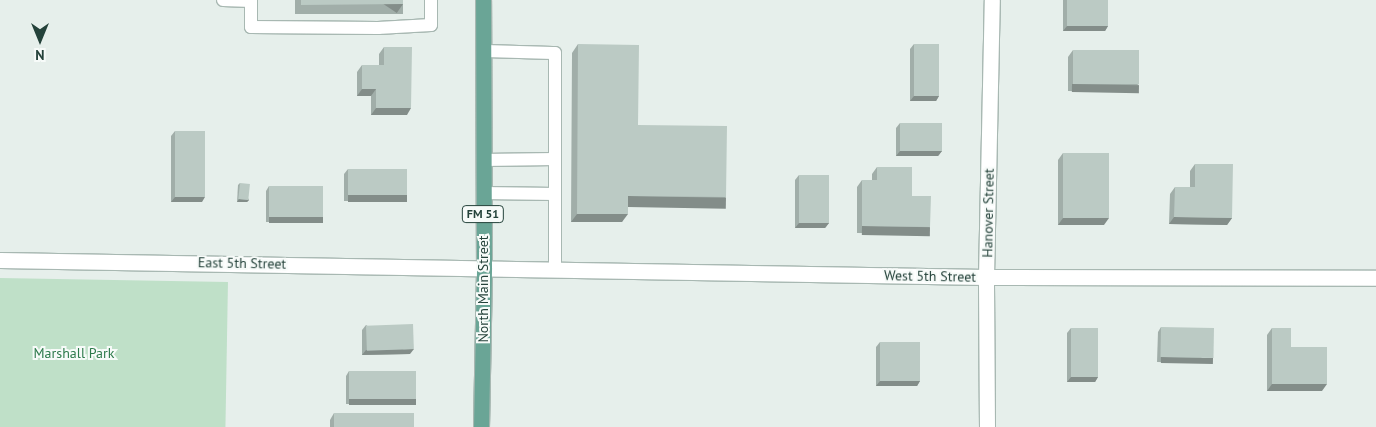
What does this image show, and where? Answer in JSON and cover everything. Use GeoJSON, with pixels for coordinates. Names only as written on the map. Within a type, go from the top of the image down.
{"type":"FeatureCollection","features":[{"type":"Feature","properties":{"kind":"main road","name":"North Main Street"},"geometry":{"type":"LineString","coordinates":[[481,427],[484,267],[483,0]]}},
{"type":"Feature","properties":{"kind":"street","name":"Hanover Street"},"geometry":{"type":"LineString","coordinates":[[987,427],[986,277],[992,0]]}},
{"type":"Feature","properties":{"kind":"street","name":"East 5th Street"},"geometry":{"type":"LineString","coordinates":[[0,260],[484,267]]}},
{"type":"Feature","properties":{"kind":"street","name":"West 5th Street"},"geometry":{"type":"LineString","coordinates":[[484,267],[986,277],[1376,278]]}},
{"type":"Feature","properties":{"kind":"lane"},"geometry":{"type":"LineString","coordinates":[[223,0],[251,0],[251,26],[378,28],[431,25],[431,0]]}},
{"type":"Feature","properties":{"kind":"lane"},"geometry":{"type":"LineString","coordinates":[[483,50],[555,53],[555,268]]}},
{"type":"Feature","properties":{"kind":"lane"},"geometry":{"type":"LineString","coordinates":[[483,160],[555,159]]}},
{"type":"Feature","properties":{"kind":"lane"},"geometry":{"type":"LineString","coordinates":[[483,193],[555,194]]}},
{"type":"Feature","properties":{"kind":"green space","name":"Marshall Park"},"geometry":{"type":"Polygon","coordinates":[[[0,278],[228,282],[225,427],[0,427],[0,278]]]}},
{"type":"Feature","properties":{"kind":"building"},"geometry":{"type":"Polygon","coordinates":[[[301,0],[403,0],[403,4],[301,5],[301,0]]]}},
{"type":"Feature","properties":{"kind":"building"},"geometry":{"type":"Polygon","coordinates":[[[1067,0],[1108,0],[1108,26],[1067,26],[1067,0]]]}},
{"type":"Feature","properties":{"kind":"building"},"geometry":{"type":"Polygon","coordinates":[[[578,44],[639,45],[638,125],[727,126],[726,197],[628,196],[628,214],[577,214],[578,44]]]}},
{"type":"Feature","properties":{"kind":"building"},"geometry":{"type":"Polygon","coordinates":[[[914,44],[939,44],[939,96],[914,96],[914,44]]]}},
{"type":"Feature","properties":{"kind":"building"},"geometry":{"type":"Polygon","coordinates":[[[384,47],[412,47],[411,108],[376,108],[376,89],[362,89],[362,65],[384,65],[384,47]]]}},
{"type":"Feature","properties":{"kind":"building"},"geometry":{"type":"Polygon","coordinates":[[[1073,50],[1139,50],[1139,84],[1073,84],[1073,50]]]}},
{"type":"Feature","properties":{"kind":"building"},"geometry":{"type":"Polygon","coordinates":[[[900,123],[942,123],[942,151],[900,151],[900,123]]]}},
{"type":"Feature","properties":{"kind":"building"},"geometry":{"type":"Polygon","coordinates":[[[175,131],[205,131],[205,197],[175,197],[175,131]]]}},
{"type":"Feature","properties":{"kind":"building"},"geometry":{"type":"Polygon","coordinates":[[[1063,153],[1109,153],[1109,218],[1063,218],[1063,153]]]}},
{"type":"Feature","properties":{"kind":"building"},"geometry":{"type":"Polygon","coordinates":[[[1195,164],[1233,164],[1232,218],[1174,217],[1175,187],[1195,187],[1195,164]]]}},
{"type":"Feature","properties":{"kind":"building"},"geometry":{"type":"Polygon","coordinates":[[[877,167],[912,167],[912,196],[931,196],[930,227],[862,226],[862,180],[877,180],[877,167]]]}},
{"type":"Feature","properties":{"kind":"building"},"geometry":{"type":"Polygon","coordinates":[[[348,169],[407,169],[407,195],[348,195],[348,169]]]}},
{"type":"Feature","properties":{"kind":"building"},"geometry":{"type":"Polygon","coordinates":[[[799,175],[829,175],[829,223],[799,223],[799,175]]]}},
{"type":"Feature","properties":{"kind":"building"},"geometry":{"type":"Polygon","coordinates":[[[240,183],[250,184],[248,200],[238,199],[240,183]]]}},
{"type":"Feature","properties":{"kind":"building"},"geometry":{"type":"Polygon","coordinates":[[[269,186],[323,186],[323,217],[269,217],[269,186]]]}},
{"type":"Feature","properties":{"kind":"building"},"geometry":{"type":"Polygon","coordinates":[[[413,324],[414,349],[367,351],[366,326],[413,324]]]}},
{"type":"Feature","properties":{"kind":"building"},"geometry":{"type":"Polygon","coordinates":[[[1161,327],[1214,328],[1213,358],[1160,357],[1161,327]]]}},
{"type":"Feature","properties":{"kind":"building"},"geometry":{"type":"Polygon","coordinates":[[[1071,328],[1098,328],[1098,377],[1071,377],[1071,328]]]}},
{"type":"Feature","properties":{"kind":"building"},"geometry":{"type":"Polygon","coordinates":[[[1272,328],[1291,328],[1291,347],[1327,347],[1327,384],[1272,384],[1272,328]]]}},
{"type":"Feature","properties":{"kind":"building"},"geometry":{"type":"Polygon","coordinates":[[[880,342],[920,342],[920,381],[880,381],[880,342]]]}},
{"type":"Feature","properties":{"kind":"building"},"geometry":{"type":"Polygon","coordinates":[[[349,371],[416,371],[416,399],[349,399],[349,371]]]}},
{"type":"Feature","properties":{"kind":"building"},"geometry":{"type":"Polygon","coordinates":[[[334,413],[414,413],[414,427],[334,427],[334,413]]]}}]}
